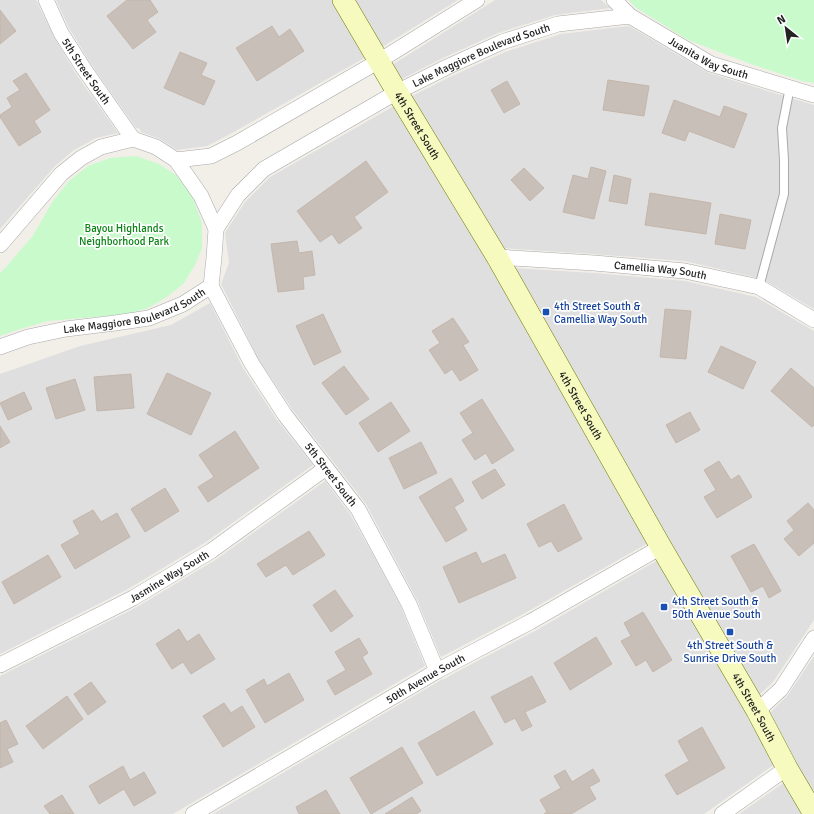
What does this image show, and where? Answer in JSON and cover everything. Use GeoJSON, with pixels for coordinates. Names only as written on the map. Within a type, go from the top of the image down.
{"type":"FeatureCollection","features":[{"type":"Feature","properties":{"kind":"street","name":"5th Street South"},"geometry":{"type":"LineString","coordinates":[[46,0],[61,33],[84,69],[133,139]]}},
{"type":"Feature","properties":{"kind":"street","name":"4th Street South"},"geometry":{"type":"LineString","coordinates":[[343,0],[497,257],[661,547],[757,711],[787,768],[814,814]]}},
{"type":"Feature","properties":{"kind":"street"},"geometry":{"type":"LineString","coordinates":[[176,160],[211,156],[237,143],[379,61],[477,0]]}},
{"type":"Feature","properties":{"kind":"street","name":"Juanita Way South"},"geometry":{"type":"LineString","coordinates":[[614,0],[630,16],[711,64],[814,95]]}},
{"type":"Feature","properties":{"kind":"street","name":"Lake Maggiore Boulevard South"},"geometry":{"type":"LineString","coordinates":[[216,229],[238,195],[264,169],[397,92],[502,42],[558,24],[630,16]]}},
{"type":"Feature","properties":{"kind":"street","name":"Lake Maggiore Boulevard South"},"geometry":{"type":"LineString","coordinates":[[0,347],[28,337],[66,329],[115,324],[150,318],[183,304],[211,286],[216,229],[201,196],[176,160],[156,147],[133,139]]}},
{"type":"Feature","properties":{"kind":"street"},"geometry":{"type":"LineString","coordinates":[[0,245],[61,174],[81,158],[101,147],[133,139]]}},
{"type":"Feature","properties":{"kind":"street","name":"Camellia Way South"},"geometry":{"type":"LineString","coordinates":[[497,257],[685,271],[759,287],[814,320]]}},
{"type":"Feature","properties":{"kind":"street","name":"5th Street South"},"geometry":{"type":"LineString","coordinates":[[211,286],[252,364],[285,415],[358,509],[409,604],[437,671]]}},
{"type":"Feature","properties":{"kind":"street","name":"Jasmine Way South"},"geometry":{"type":"LineString","coordinates":[[0,665],[133,598],[211,551],[326,468]]}},
{"type":"Feature","properties":{"kind":"street","name":"50th Avenue South"},"geometry":{"type":"LineString","coordinates":[[193,814],[437,671],[530,622],[661,547]]}},
{"type":"Feature","properties":{"kind":"street"},"geometry":{"type":"LineString","coordinates":[[757,711],[781,689],[814,638]]}},
{"type":"Feature","properties":{"kind":"street"},"geometry":{"type":"LineString","coordinates":[[722,814],[787,768]]}},
{"type":"Feature","properties":{"kind":"lane"},"geometry":{"type":"LineString","coordinates":[[759,287],[784,194],[782,128],[790,87]]}},
{"type":"Feature","properties":{"kind":"shaded area"},"geometry":{"type":"Polygon","coordinates":[[[0,0],[36,0],[54,37],[76,74],[118,133],[96,138],[74,150],[55,166],[0,229],[0,0]]]}},
{"type":"Feature","properties":{"kind":"shaded area"},"geometry":{"type":"Polygon","coordinates":[[[56,0],[333,0],[366,57],[207,146],[177,150],[160,139],[141,132],[139,128],[136,128],[91,64],[69,28],[56,0]]]}},
{"type":"Feature","properties":{"kind":"shaded area"},"geometry":{"type":"Polygon","coordinates":[[[354,0],[458,0],[382,47],[354,0]]]}},
{"type":"Feature","properties":{"kind":"shaded area"},"geometry":{"type":"Polygon","coordinates":[[[495,0],[601,0],[610,8],[555,15],[498,33],[443,58],[400,80],[392,65],[495,0]]]}},
{"type":"Feature","properties":{"kind":"shaded area"},"geometry":{"type":"Polygon","coordinates":[[[629,26],[709,73],[814,105],[814,309],[762,279],[685,261],[502,248],[410,97],[505,52],[561,34],[629,26]]]}},
{"type":"Feature","properties":{"kind":"shaded area"},"geometry":{"type":"Polygon","coordinates":[[[394,106],[488,259],[488,266],[492,267],[648,543],[525,613],[441,657],[417,600],[366,504],[292,409],[259,360],[221,284],[229,263],[225,233],[245,202],[270,177],[394,106]]]}},
{"type":"Feature","properties":{"kind":"shaded area"},"geometry":{"type":"Polygon","coordinates":[[[514,268],[685,281],[756,297],[814,331],[814,620],[773,682],[758,696],[668,543],[514,268]]]}},
{"type":"Feature","properties":{"kind":"shaded area"},"geometry":{"type":"Polygon","coordinates":[[[210,303],[243,368],[277,420],[313,465],[206,542],[128,589],[0,654],[0,374],[80,346],[171,325],[210,303]]]}},
{"type":"Feature","properties":{"kind":"shaded area"},"geometry":{"type":"Polygon","coordinates":[[[325,481],[350,514],[376,560],[401,607],[425,666],[173,814],[0,814],[0,676],[137,607],[217,559],[325,481]]]}},
{"type":"Feature","properties":{"kind":"shaded area"},"geometry":{"type":"Polygon","coordinates":[[[658,560],[745,708],[744,710],[749,716],[775,764],[704,814],[213,814],[441,680],[535,631],[658,560]]]}},
{"type":"Feature","properties":{"kind":"shaded area"},"geometry":{"type":"Polygon","coordinates":[[[814,656],[814,796],[769,714],[788,695],[814,656]]]}},
{"type":"Feature","properties":{"kind":"shaded area"},"geometry":{"type":"Polygon","coordinates":[[[785,782],[804,814],[739,814],[785,782]]]}},
{"type":"Feature","properties":{"kind":"green space"},"geometry":{"type":"Polygon","coordinates":[[[629,0],[814,0],[814,83],[802,81],[751,64],[688,40],[635,7],[629,0]]]}},
{"type":"Feature","properties":{"kind":"green space","name":"Bayou Highlands Neighborhood Park"},"geometry":{"type":"Polygon","coordinates":[[[136,156],[159,164],[176,175],[192,196],[202,223],[202,248],[195,265],[184,283],[167,297],[148,308],[127,314],[48,321],[0,336],[0,273],[32,237],[53,201],[69,181],[88,166],[110,158],[136,156]]]}},
{"type":"Feature","properties":{"kind":"building"},"geometry":{"type":"Polygon","coordinates":[[[127,0],[150,0],[158,12],[147,20],[156,32],[133,49],[107,16],[127,0]]]}},
{"type":"Feature","properties":{"kind":"building"},"geometry":{"type":"Polygon","coordinates":[[[0,10],[16,31],[0,44],[0,10]]]}},
{"type":"Feature","properties":{"kind":"building"},"geometry":{"type":"Polygon","coordinates":[[[272,26],[279,37],[290,29],[304,51],[257,81],[236,48],[272,26]]]}},
{"type":"Feature","properties":{"kind":"building"},"geometry":{"type":"Polygon","coordinates":[[[180,52],[207,63],[201,75],[215,81],[204,105],[164,88],[180,52]]]}},
{"type":"Feature","properties":{"kind":"building"},"geometry":{"type":"Polygon","coordinates":[[[26,73],[50,110],[34,121],[41,132],[19,146],[0,115],[12,107],[7,98],[20,90],[13,81],[26,73]]]}},
{"type":"Feature","properties":{"kind":"building"},"geometry":{"type":"Polygon","coordinates":[[[608,80],[649,86],[644,116],[603,110],[608,80]]]}},
{"type":"Feature","properties":{"kind":"building"},"geometry":{"type":"Polygon","coordinates":[[[507,81],[520,104],[504,113],[491,90],[507,81]]]}},
{"type":"Feature","properties":{"kind":"building"},"geometry":{"type":"Polygon","coordinates":[[[674,100],[720,117],[724,106],[747,114],[734,148],[689,131],[685,141],[662,133],[674,100]]]}},
{"type":"Feature","properties":{"kind":"building"},"geometry":{"type":"Polygon","coordinates":[[[366,161],[388,192],[354,217],[362,228],[339,244],[332,234],[320,242],[297,211],[366,161]]]}},
{"type":"Feature","properties":{"kind":"building"},"geometry":{"type":"Polygon","coordinates":[[[591,167],[606,171],[594,219],[563,212],[573,175],[588,179],[591,167]]]}},
{"type":"Feature","properties":{"kind":"building"},"geometry":{"type":"Polygon","coordinates":[[[524,168],[544,188],[530,201],[511,180],[524,168]]]}},
{"type":"Feature","properties":{"kind":"building"},"geometry":{"type":"Polygon","coordinates":[[[614,175],[631,179],[627,204],[609,201],[614,175]]]}},
{"type":"Feature","properties":{"kind":"building"},"geometry":{"type":"Polygon","coordinates":[[[650,193],[711,203],[706,234],[645,225],[650,193]]]}},
{"type":"Feature","properties":{"kind":"building"},"geometry":{"type":"Polygon","coordinates":[[[720,214],[751,220],[745,249],[715,244],[720,214]]]}},
{"type":"Feature","properties":{"kind":"building"},"geometry":{"type":"Polygon","coordinates":[[[297,241],[299,253],[312,251],[315,275],[303,277],[304,289],[278,292],[271,244],[297,241]]]}},
{"type":"Feature","properties":{"kind":"building"},"geometry":{"type":"Polygon","coordinates":[[[665,309],[691,311],[686,359],[660,357],[665,309]]]}},
{"type":"Feature","properties":{"kind":"building"},"geometry":{"type":"Polygon","coordinates":[[[323,314],[341,352],[314,365],[296,326],[323,314]]]}},
{"type":"Feature","properties":{"kind":"building"},"geometry":{"type":"Polygon","coordinates":[[[453,318],[469,342],[463,345],[478,370],[460,381],[452,369],[445,374],[429,350],[440,343],[432,331],[453,318]]]}},
{"type":"Feature","properties":{"kind":"building"},"geometry":{"type":"Polygon","coordinates":[[[721,346],[756,362],[743,389],[708,372],[721,346]]]}},
{"type":"Feature","properties":{"kind":"building"},"geometry":{"type":"Polygon","coordinates":[[[344,366],[369,399],[346,415],[322,383],[344,366]]]}},
{"type":"Feature","properties":{"kind":"building"},"geometry":{"type":"Polygon","coordinates":[[[791,368],[814,388],[814,425],[812,427],[771,391],[791,368]]]}},
{"type":"Feature","properties":{"kind":"building"},"geometry":{"type":"Polygon","coordinates":[[[167,373],[211,393],[191,435],[147,414],[167,373]]]}},
{"type":"Feature","properties":{"kind":"building"},"geometry":{"type":"Polygon","coordinates":[[[131,374],[134,408],[97,411],[94,377],[131,374]]]}},
{"type":"Feature","properties":{"kind":"building"},"geometry":{"type":"Polygon","coordinates":[[[75,379],[85,410],[56,419],[46,388],[75,379]]]}},
{"type":"Feature","properties":{"kind":"building"},"geometry":{"type":"Polygon","coordinates":[[[24,392],[32,409],[8,420],[0,403],[24,392]]]}},
{"type":"Feature","properties":{"kind":"building"},"geometry":{"type":"Polygon","coordinates":[[[482,399],[514,450],[492,464],[486,453],[475,460],[462,440],[473,433],[460,413],[482,399]]]}},
{"type":"Feature","properties":{"kind":"building"},"geometry":{"type":"Polygon","coordinates":[[[391,402],[410,431],[378,452],[359,423],[391,402]]]}},
{"type":"Feature","properties":{"kind":"building"},"geometry":{"type":"Polygon","coordinates":[[[690,412],[700,430],[676,443],[666,425],[690,412]]]}},
{"type":"Feature","properties":{"kind":"building"},"geometry":{"type":"Polygon","coordinates":[[[0,426],[10,442],[0,448],[0,426]]]}},
{"type":"Feature","properties":{"kind":"building"},"geometry":{"type":"Polygon","coordinates":[[[235,431],[259,468],[208,502],[198,487],[214,477],[199,455],[235,431]]]}},
{"type":"Feature","properties":{"kind":"building"},"geometry":{"type":"Polygon","coordinates":[[[421,442],[437,473],[404,489],[389,458],[421,442]]]}},
{"type":"Feature","properties":{"kind":"building"},"geometry":{"type":"Polygon","coordinates":[[[719,461],[731,480],[739,475],[752,497],[717,518],[704,497],[716,490],[704,470],[719,461]]]}},
{"type":"Feature","properties":{"kind":"building"},"geometry":{"type":"Polygon","coordinates":[[[495,469],[505,485],[482,499],[472,482],[495,469]]]}},
{"type":"Feature","properties":{"kind":"building"},"geometry":{"type":"Polygon","coordinates":[[[451,478],[464,501],[454,507],[467,530],[446,542],[419,497],[451,478]]]}},
{"type":"Feature","properties":{"kind":"building"},"geometry":{"type":"Polygon","coordinates":[[[165,488],[179,511],[145,532],[131,509],[165,488]]]}},
{"type":"Feature","properties":{"kind":"building"},"geometry":{"type":"Polygon","coordinates":[[[808,503],[814,510],[814,543],[799,556],[784,539],[794,530],[787,521],[808,503]]]}},
{"type":"Feature","properties":{"kind":"building"},"geometry":{"type":"Polygon","coordinates":[[[564,504],[582,539],[558,552],[551,541],[539,547],[527,524],[564,504]]]}},
{"type":"Feature","properties":{"kind":"building"},"geometry":{"type":"Polygon","coordinates":[[[93,510],[101,522],[117,513],[130,537],[75,569],[61,545],[80,534],[73,521],[93,510]]]}},
{"type":"Feature","properties":{"kind":"building"},"geometry":{"type":"Polygon","coordinates":[[[309,531],[325,555],[293,575],[286,565],[266,577],[257,564],[309,531]]]}},
{"type":"Feature","properties":{"kind":"building"},"geometry":{"type":"Polygon","coordinates":[[[754,544],[781,591],[769,598],[763,586],[751,592],[731,556],[754,544]]]}},
{"type":"Feature","properties":{"kind":"building"},"geometry":{"type":"Polygon","coordinates":[[[476,552],[482,564],[505,554],[516,578],[459,603],[443,567],[476,552]]]}},
{"type":"Feature","properties":{"kind":"building"},"geometry":{"type":"Polygon","coordinates":[[[48,555],[61,577],[14,604],[2,582],[48,555]]]}},
{"type":"Feature","properties":{"kind":"building"},"geometry":{"type":"Polygon","coordinates":[[[335,590],[353,616],[331,632],[313,605],[335,590]]]}},
{"type":"Feature","properties":{"kind":"building"},"geometry":{"type":"Polygon","coordinates":[[[643,612],[672,660],[653,672],[646,660],[636,666],[621,641],[631,636],[624,623],[643,612]]]}},
{"type":"Feature","properties":{"kind":"building"},"geometry":{"type":"Polygon","coordinates":[[[179,629],[187,642],[199,634],[215,659],[191,674],[183,662],[172,669],[156,644],[179,629]]]}},
{"type":"Feature","properties":{"kind":"building"},"geometry":{"type":"Polygon","coordinates":[[[596,637],[612,664],[570,690],[554,663],[596,637]]]}},
{"type":"Feature","properties":{"kind":"building"},"geometry":{"type":"Polygon","coordinates":[[[359,638],[368,653],[362,657],[372,674],[335,695],[327,681],[346,670],[335,652],[359,638]]]}},
{"type":"Feature","properties":{"kind":"building"},"geometry":{"type":"Polygon","coordinates":[[[289,673],[304,700],[265,723],[246,690],[264,679],[267,686],[289,673]]]}},
{"type":"Feature","properties":{"kind":"building"},"geometry":{"type":"Polygon","coordinates":[[[532,676],[546,702],[525,712],[532,726],[522,731],[515,718],[505,723],[491,697],[532,676]]]}},
{"type":"Feature","properties":{"kind":"building"},"geometry":{"type":"Polygon","coordinates":[[[91,682],[106,702],[88,715],[74,694],[91,682]]]}},
{"type":"Feature","properties":{"kind":"building"},"geometry":{"type":"Polygon","coordinates":[[[67,696],[83,719],[43,749],[26,726],[67,696]]]}},
{"type":"Feature","properties":{"kind":"building"},"geometry":{"type":"Polygon","coordinates":[[[224,703],[231,713],[242,706],[255,727],[223,747],[203,716],[224,703]]]}},
{"type":"Feature","properties":{"kind":"building"},"geometry":{"type":"Polygon","coordinates":[[[474,711],[493,744],[437,776],[418,743],[474,711]]]}},
{"type":"Feature","properties":{"kind":"building"},"geometry":{"type":"Polygon","coordinates":[[[6,720],[18,744],[7,749],[13,762],[0,768],[0,723],[6,720]]]}},
{"type":"Feature","properties":{"kind":"building"},"geometry":{"type":"Polygon","coordinates":[[[702,727],[725,768],[677,795],[665,775],[689,761],[678,741],[702,727]]]}},
{"type":"Feature","properties":{"kind":"building"},"geometry":{"type":"Polygon","coordinates":[[[402,747],[423,783],[371,814],[350,778],[402,747]]]}},
{"type":"Feature","properties":{"kind":"building"},"geometry":{"type":"Polygon","coordinates":[[[123,766],[130,780],[144,772],[156,793],[134,806],[124,789],[99,804],[89,786],[123,766]]]}},
{"type":"Feature","properties":{"kind":"building"},"geometry":{"type":"Polygon","coordinates":[[[593,769],[600,781],[589,787],[596,799],[571,814],[544,814],[547,812],[540,800],[561,788],[554,776],[565,770],[572,782],[593,769]]]}},
{"type":"Feature","properties":{"kind":"building"},"geometry":{"type":"Polygon","coordinates":[[[326,790],[340,814],[299,814],[296,807],[326,790]]]}},
{"type":"Feature","properties":{"kind":"building"},"geometry":{"type":"Polygon","coordinates":[[[62,795],[74,814],[50,814],[44,806],[62,795]]]}},
{"type":"Feature","properties":{"kind":"building"},"geometry":{"type":"Polygon","coordinates":[[[412,797],[421,811],[416,814],[385,814],[412,797]]]}},
{"type":"Feature","properties":{"kind":"place","name":"4th Street South & Camellia Way South"},"geometry":{"type":"Point","coordinates":[546,312]}},
{"type":"Feature","properties":{"kind":"place","name":"4th Street South & 50th Avenue South"},"geometry":{"type":"Point","coordinates":[664,607]}},
{"type":"Feature","properties":{"kind":"place","name":"4th Street South & Sunrise Drive South"},"geometry":{"type":"Point","coordinates":[730,632]}}]}
